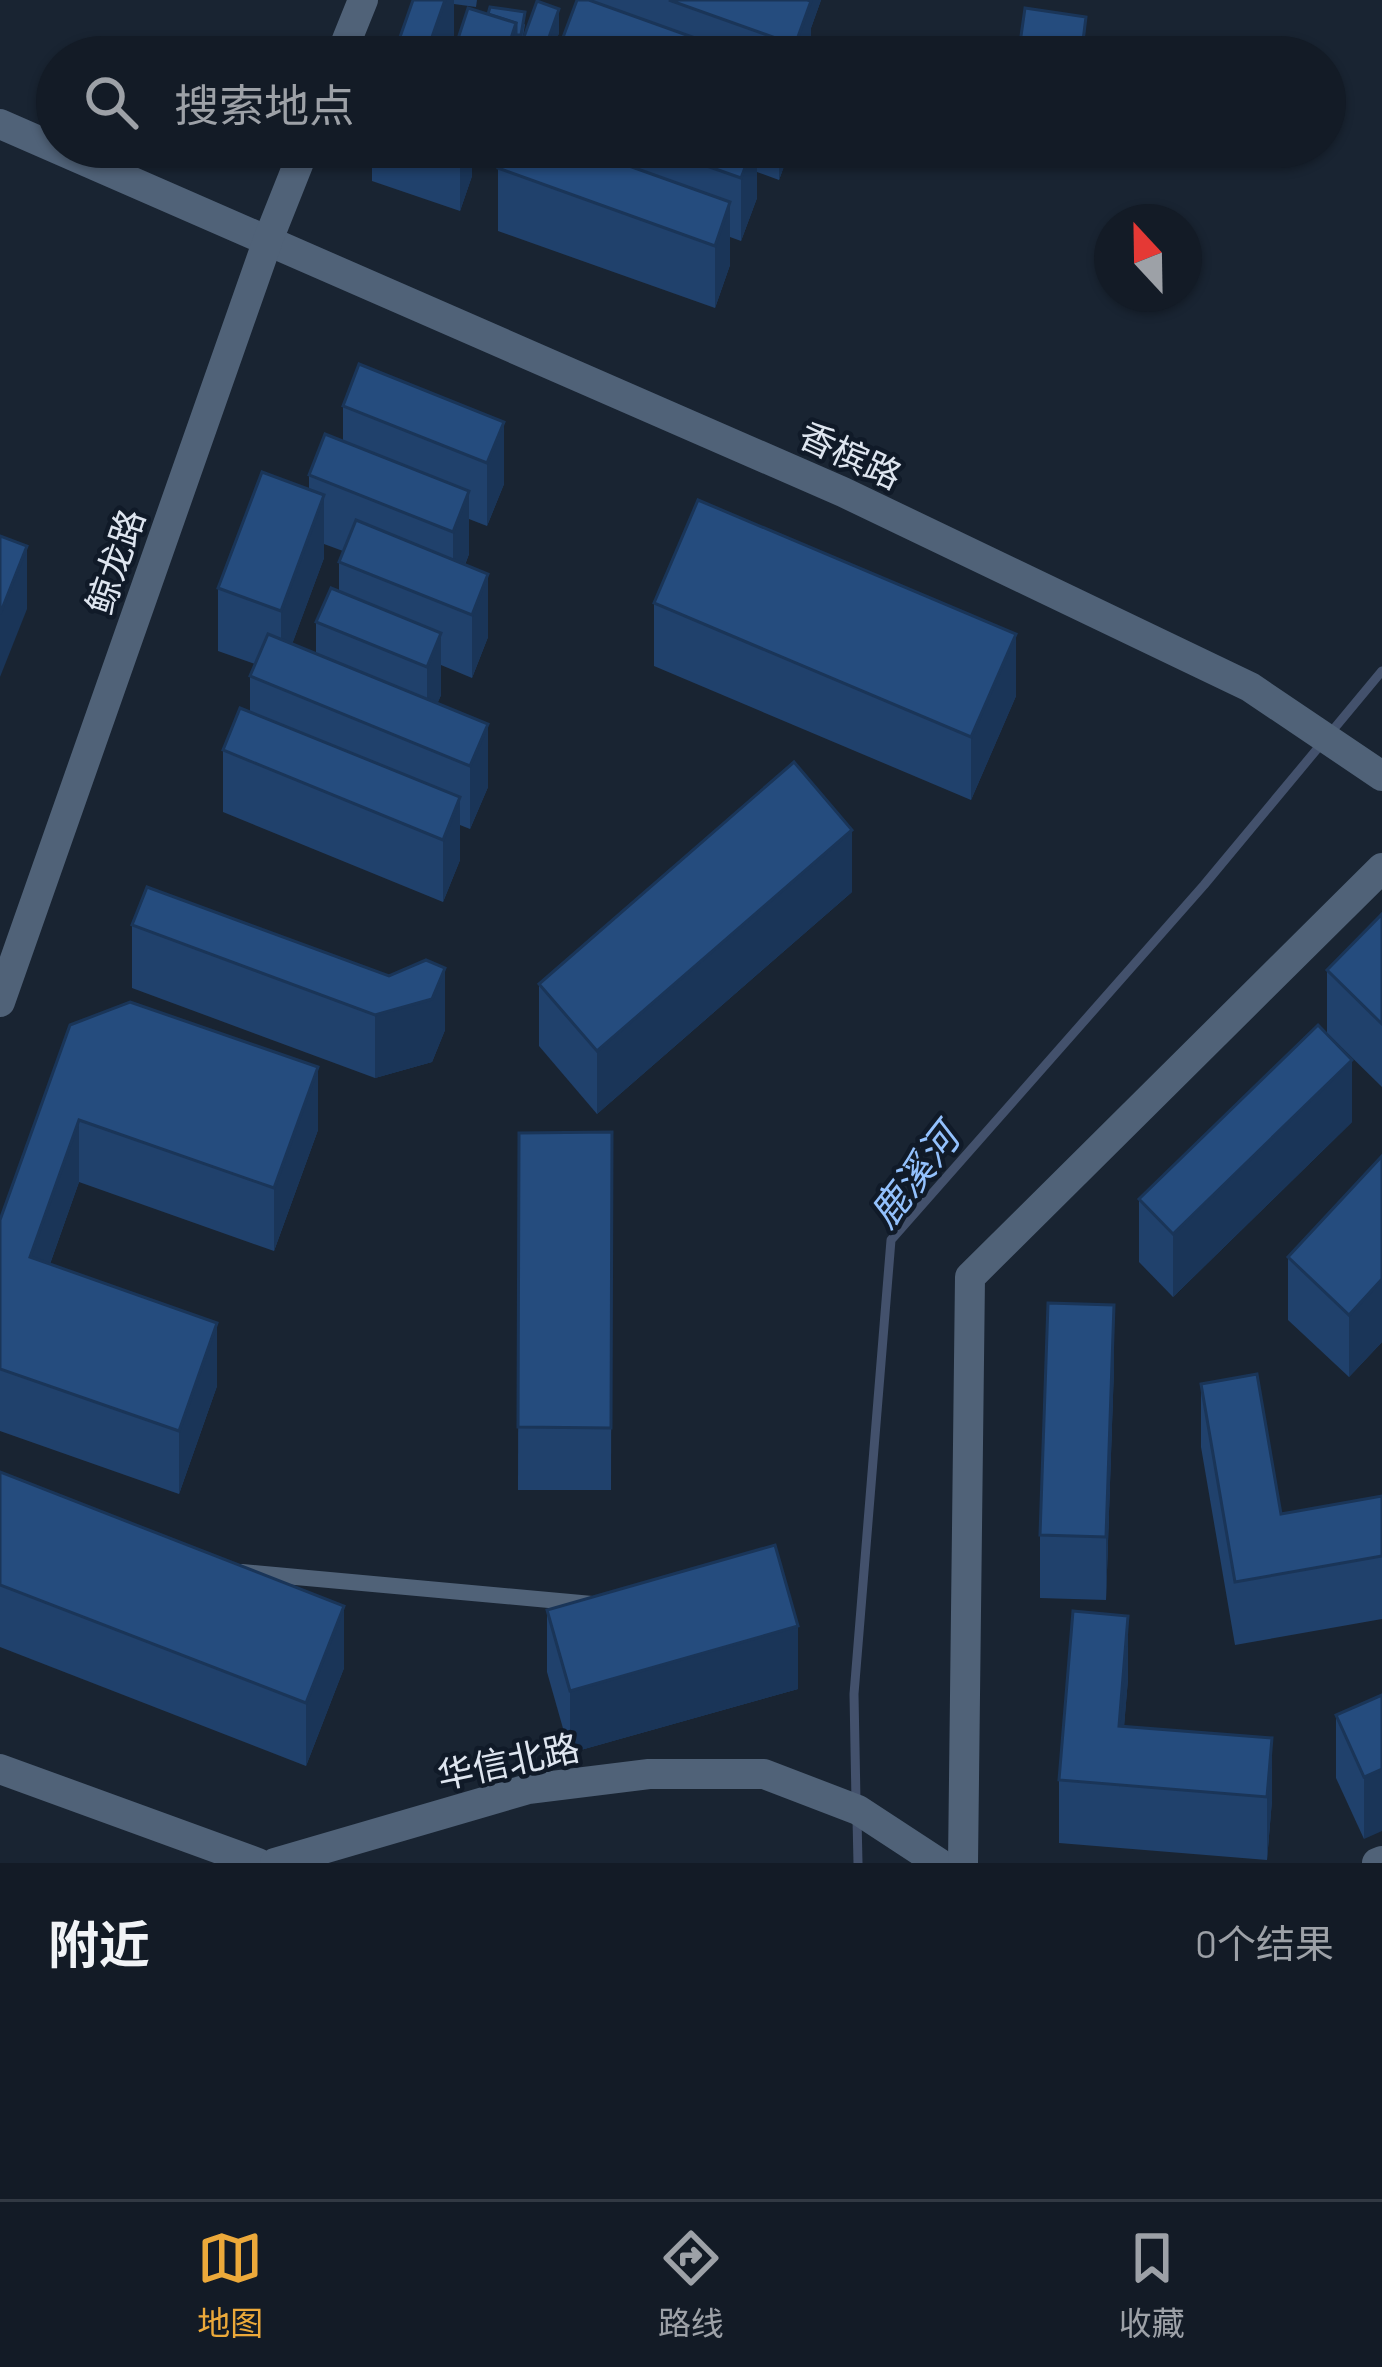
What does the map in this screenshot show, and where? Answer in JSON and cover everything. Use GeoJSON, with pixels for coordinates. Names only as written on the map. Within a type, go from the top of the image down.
{"type":"FeatureCollection","features":[{"type":"Feature","properties":{"kind":"street"},"geometry":{"type":"LineString","coordinates":[[348,36],[363,0]]}},
{"type":"Feature","properties":{"kind":"street","name":"香槟路"},"geometry":{"type":"LineString","coordinates":[[0,124],[36,140]]}},
{"type":"Feature","properties":{"kind":"street","name":"香槟路"},"geometry":{"type":"LineString","coordinates":[[102,168],[843,493],[1250,687],[1382,776]]}},
{"type":"Feature","properties":{"kind":"street","name":"鲸龙路"},"geometry":{"type":"LineString","coordinates":[[0,1002],[297,168]]}},
{"type":"Feature","properties":{"kind":"street"},"geometry":{"type":"LineString","coordinates":[[963,1863],[970,1277],[1382,868]]}},
{"type":"Feature","properties":{"kind":"street"},"geometry":{"type":"LineString","coordinates":[[0,1769],[258,1863]]}},
{"type":"Feature","properties":{"kind":"street","name":"华信北路"},"geometry":{"type":"LineString","coordinates":[[275,1863],[528,1789],[649,1774],[764,1774],[858,1810],[935,1860]]}},
{"type":"Feature","properties":{"kind":"lane"},"geometry":{"type":"LineString","coordinates":[[225,1571],[614,1606]]}},
{"type":"Feature","properties":{"kind":"building"},"geometry":{"type":"Polygon","coordinates":[[[413,0],[445,0],[432,36],[400,36],[413,0]]]}},
{"type":"Feature","properties":{"kind":"building"},"geometry":{"type":"Polygon","coordinates":[[[577,0],[589,0],[689,36],[564,36],[577,0]]]}},
{"type":"Feature","properties":{"kind":"building"},"geometry":{"type":"Polygon","coordinates":[[[669,0],[811,1],[798,36],[770,36],[669,0]]]}},
{"type":"Feature","properties":{"kind":"building"},"geometry":{"type":"Polygon","coordinates":[[[537,1],[559,9],[549,36],[524,36],[537,1]]]}},
{"type":"Feature","properties":{"kind":"building"},"geometry":{"type":"Polygon","coordinates":[[[490,7],[525,12],[521,35],[516,35],[516,23],[488,14],[490,7]]]}},
{"type":"Feature","properties":{"kind":"building"},"geometry":{"type":"Polygon","coordinates":[[[468,8],[516,23],[512,36],[459,36],[468,8]]]}},
{"type":"Feature","properties":{"kind":"building"},"geometry":{"type":"Polygon","coordinates":[[[1025,8],[1086,17],[1084,36],[1021,36],[1025,8]]]}},
{"type":"Feature","properties":{"kind":"building"},"geometry":{"type":"Polygon","coordinates":[[[498,168],[635,168],[730,202],[715,246],[498,168]]]}},
{"type":"Feature","properties":{"kind":"building"},"geometry":{"type":"Polygon","coordinates":[[[713,168],[745,168],[741,178],[713,168]]]}},
{"type":"Feature","properties":{"kind":"building"},"geometry":{"type":"Polygon","coordinates":[[[359,364],[504,422],[487,463],[343,406],[359,364]]]}},
{"type":"Feature","properties":{"kind":"building"},"geometry":{"type":"Polygon","coordinates":[[[325,434],[469,491],[453,532],[309,475],[325,434]]]}},
{"type":"Feature","properties":{"kind":"building"},"geometry":{"type":"Polygon","coordinates":[[[262,472],[324,495],[281,611],[218,588],[262,472]]]}},
{"type":"Feature","properties":{"kind":"building"},"geometry":{"type":"Polygon","coordinates":[[[698,500],[1016,634],[971,737],[654,603],[698,500]]]}},
{"type":"Feature","properties":{"kind":"building"},"geometry":{"type":"Polygon","coordinates":[[[356,520],[488,574],[472,615],[339,562],[356,520]]]}},
{"type":"Feature","properties":{"kind":"building"},"geometry":{"type":"Polygon","coordinates":[[[0,536],[27,546],[0,614],[0,536]]]}},
{"type":"Feature","properties":{"kind":"building"},"geometry":{"type":"Polygon","coordinates":[[[331,588],[441,633],[427,667],[316,622],[331,588]]]}},
{"type":"Feature","properties":{"kind":"building"},"geometry":{"type":"Polygon","coordinates":[[[268,634],[488,724],[470,766],[250,676],[268,634]]]}},
{"type":"Feature","properties":{"kind":"building"},"geometry":{"type":"Polygon","coordinates":[[[240,708],[460,797],[443,840],[223,750],[240,708]]]}},
{"type":"Feature","properties":{"kind":"building"},"geometry":{"type":"Polygon","coordinates":[[[794,762],[852,830],[597,1051],[539,984],[794,762]]]}},
{"type":"Feature","properties":{"kind":"building"},"geometry":{"type":"Polygon","coordinates":[[[147,887],[389,976],[426,960],[445,968],[432,999],[375,1015],[132,925],[147,887]]]}},
{"type":"Feature","properties":{"kind":"building"},"geometry":{"type":"Polygon","coordinates":[[[1382,914],[1382,1024],[1327,970],[1382,914]]]}},
{"type":"Feature","properties":{"kind":"building"},"geometry":{"type":"Polygon","coordinates":[[[130,1002],[318,1067],[274,1188],[79,1120],[30,1257],[217,1323],[179,1431],[0,1369],[0,1220],[70,1025],[130,1002]]]}},
{"type":"Feature","properties":{"kind":"building"},"geometry":{"type":"Polygon","coordinates":[[[1318,1025],[1352,1060],[1173,1234],[1139,1199],[1318,1025]]]}},
{"type":"Feature","properties":{"kind":"building"},"geometry":{"type":"Polygon","coordinates":[[[612,1132],[611,1428],[518,1427],[519,1133],[612,1132]]]}},
{"type":"Feature","properties":{"kind":"building"},"geometry":{"type":"Polygon","coordinates":[[[1382,1156],[1382,1279],[1349,1315],[1288,1257],[1382,1156]]]}},
{"type":"Feature","properties":{"kind":"building"},"geometry":{"type":"Polygon","coordinates":[[[1048,1303],[1114,1305],[1106,1537],[1040,1535],[1048,1303]]]}},
{"type":"Feature","properties":{"kind":"building"},"geometry":{"type":"Polygon","coordinates":[[[1257,1374],[1281,1514],[1382,1496],[1382,1556],[1235,1582],[1201,1384],[1257,1374]]]}},
{"type":"Feature","properties":{"kind":"building"},"geometry":{"type":"Polygon","coordinates":[[[0,1472],[344,1606],[306,1703],[0,1585],[0,1472]]]}},
{"type":"Feature","properties":{"kind":"building"},"geometry":{"type":"Polygon","coordinates":[[[775,1545],[798,1626],[570,1691],[547,1610],[775,1545]]]}},
{"type":"Feature","properties":{"kind":"building"},"geometry":{"type":"Polygon","coordinates":[[[1073,1611],[1128,1616],[1119,1726],[1272,1738],[1267,1797],[1059,1780],[1073,1611]]]}},
{"type":"Feature","properties":{"kind":"building"},"geometry":{"type":"Polygon","coordinates":[[[1382,1695],[1382,1769],[1364,1777],[1336,1715],[1382,1695]]]}},
{"type":"Feature","properties":{"kind":"waterway","name":"鹿溪河"},"geometry":{"type":"LineString","coordinates":[[856,1801],[854,1694],[891,1240],[1204,885],[1382,671]]}},
{"type":"Feature","properties":{"kind":"waterway","name":"鹿溪河"},"geometry":{"type":"LineString","coordinates":[[857,1818],[858,1863]]}}]}
